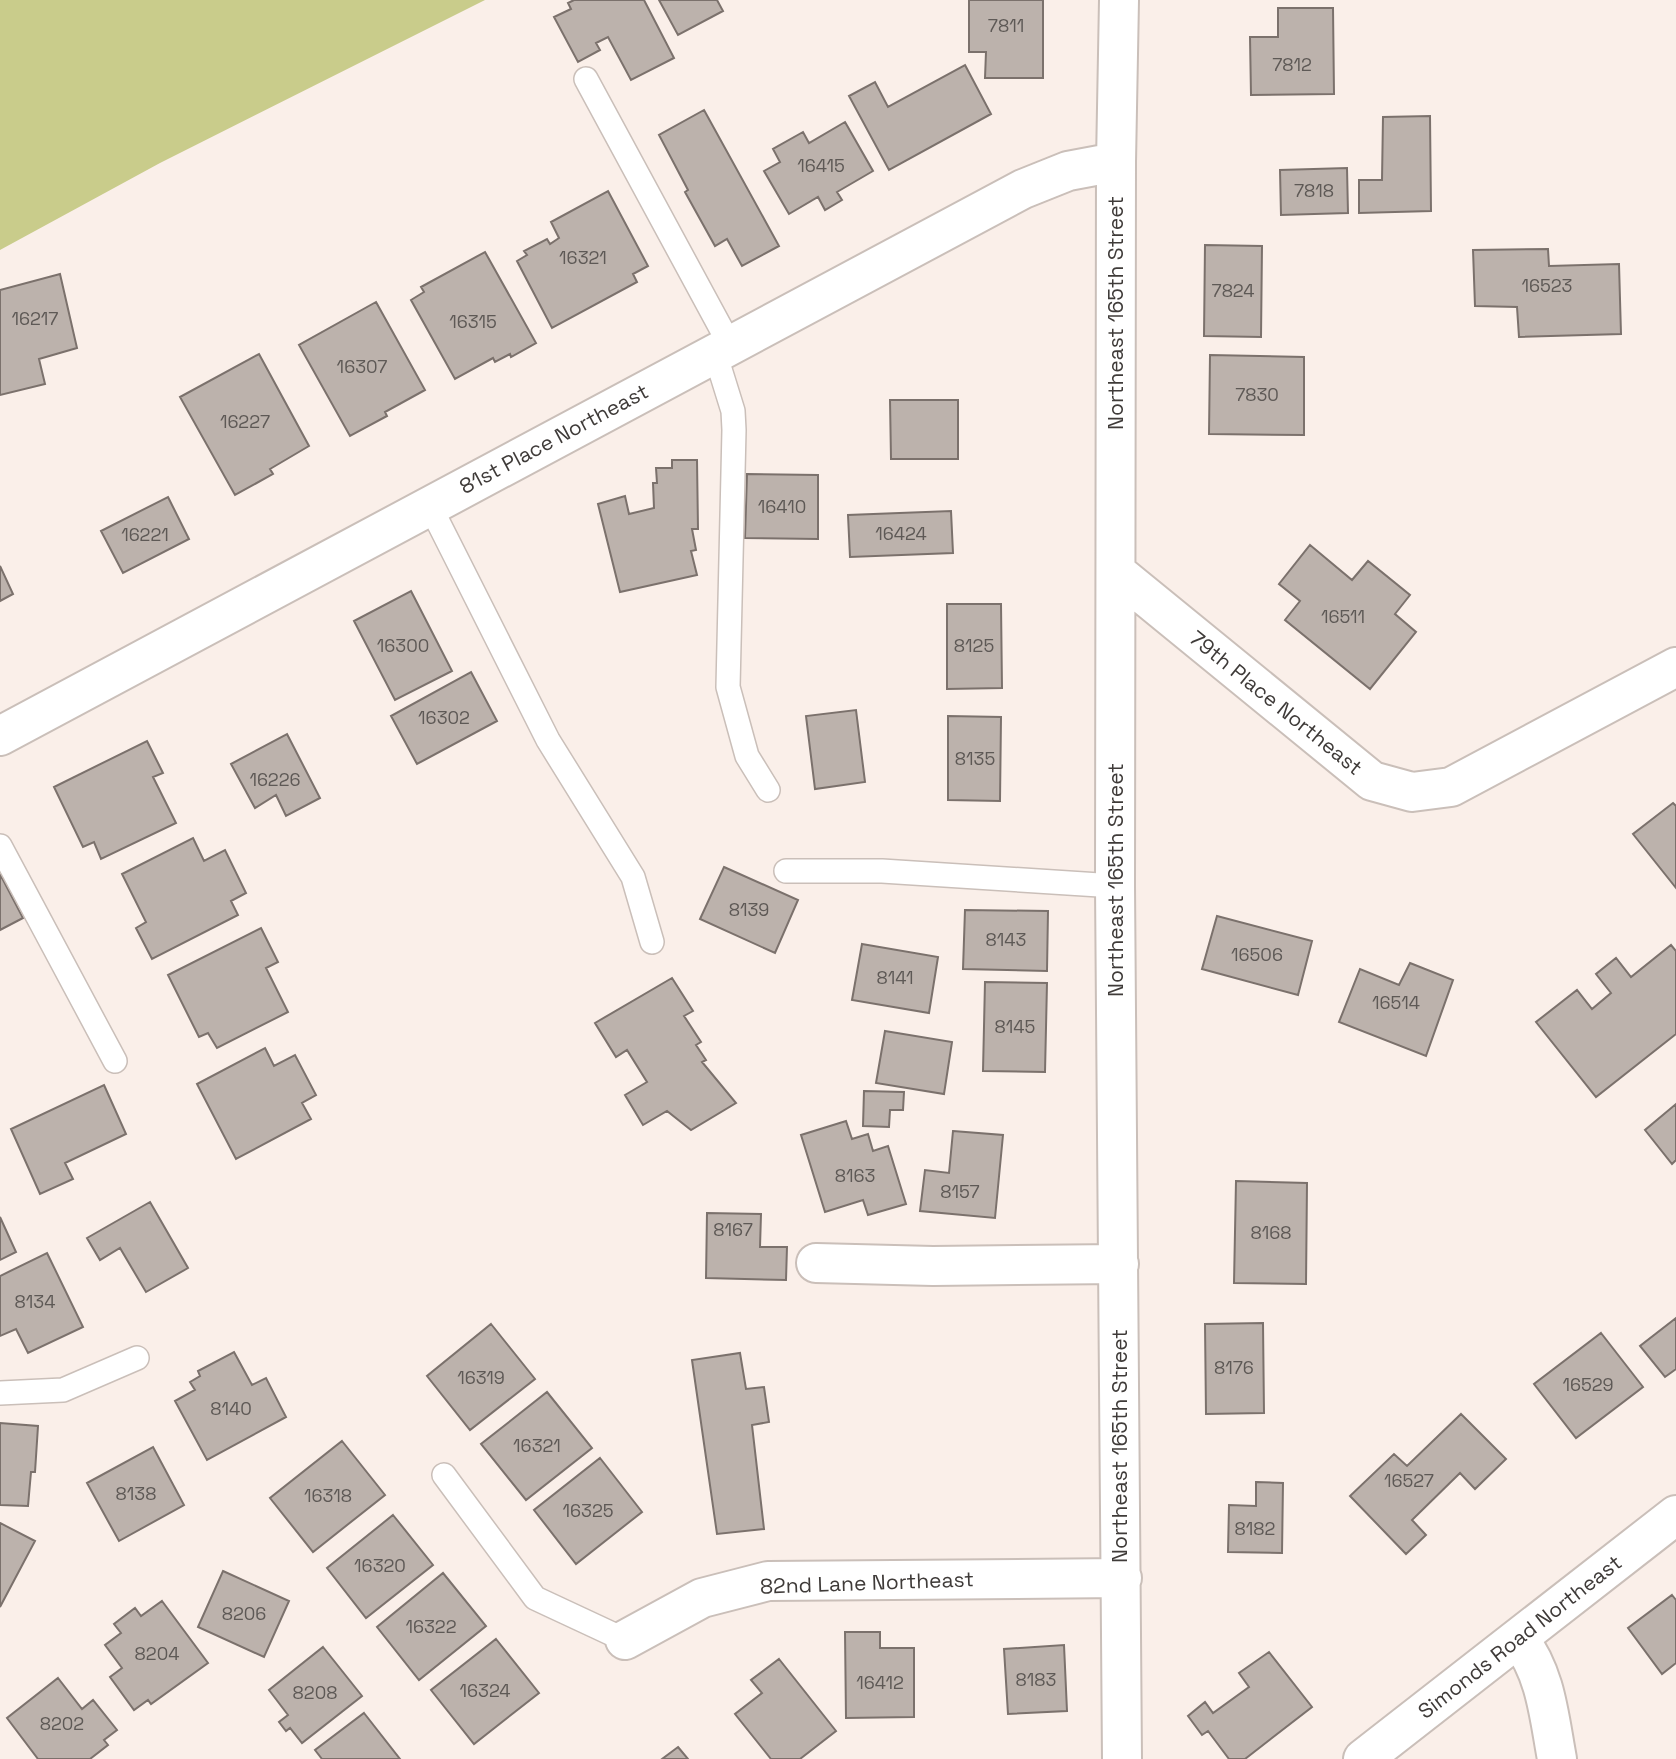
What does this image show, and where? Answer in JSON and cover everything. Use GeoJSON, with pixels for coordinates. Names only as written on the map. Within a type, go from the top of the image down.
{"type":"FeatureCollection","features":[{"type":"Feature","properties":{"kind":"street","name":"Northeast 165th Street"},"geometry":{"type":"LineString","coordinates":[[1119,0],[1116,162],[1115,886],[1122,1759]]}},
{"type":"Feature","properties":{"kind":"street","name":"81st Place Northeast"},"geometry":{"type":"LineString","coordinates":[[0,736],[1023,189],[1069,171],[1116,162]]}},
{"type":"Feature","properties":{"kind":"street","name":"79th Place Northeast"},"geometry":{"type":"LineString","coordinates":[[1116,572],[1372,781],[1412,792],[1451,787],[1676,667]]}},
{"type":"Feature","properties":{"kind":"street"},"geometry":{"type":"LineString","coordinates":[[816,1263],[1119,1264]]}},
{"type":"Feature","properties":{"kind":"street","name":"Simonds Road Northeast"},"geometry":{"type":"LineString","coordinates":[[1363,1759],[1676,1515]]}},
{"type":"Feature","properties":{"kind":"street","name":"82nd Lane Northeast"},"geometry":{"type":"LineString","coordinates":[[625,1640],[702,1598],[768,1581],[1122,1578]]}},
{"type":"Feature","properties":{"kind":"street"},"geometry":{"type":"LineString","coordinates":[[1519,1639],[1532,1655],[1544,1685],[1557,1759]]}},
{"type":"Feature","properties":{"kind":"lane"},"geometry":{"type":"LineString","coordinates":[[586,79],[723,349],[734,430],[728,687],[747,757],[768,790]]}},
{"type":"Feature","properties":{"kind":"lane"},"geometry":{"type":"LineString","coordinates":[[430,506],[548,740],[633,877],[652,942]]}},
{"type":"Feature","properties":{"kind":"lane"},"geometry":{"type":"LineString","coordinates":[[0,846],[115,1061]]}},
{"type":"Feature","properties":{"kind":"lane"},"geometry":{"type":"LineString","coordinates":[[786,871],[882,871],[1115,886]]}},
{"type":"Feature","properties":{"kind":"lane"},"geometry":{"type":"LineString","coordinates":[[0,1393],[63,1390],[137,1358]]}},
{"type":"Feature","properties":{"kind":"lane"},"geometry":{"type":"LineString","coordinates":[[444,1475],[535,1598],[625,1640]]}},
{"type":"Feature","properties":{"kind":"green space"},"geometry":{"type":"Polygon","coordinates":[[[0,0],[485,0],[160,163],[0,250],[0,0]]]}},
{"type":"Feature","properties":{"kind":"building"},"geometry":{"type":"Polygon","coordinates":[[[574,0],[644,0],[674,58],[631,80],[608,37],[596,43],[600,50],[578,62],[554,17],[571,9],[568,3],[574,0]]]}},
{"type":"Feature","properties":{"kind":"building"},"geometry":{"type":"Polygon","coordinates":[[[659,0],[717,0],[723,11],[678,35],[659,0]]]}},
{"type":"Feature","properties":{"kind":"building"},"geometry":{"type":"Polygon","coordinates":[[[969,0],[1043,0],[1043,78],[985,78],[986,52],[969,52],[969,0]]]}},
{"type":"Feature","properties":{"kind":"building"},"geometry":{"type":"Polygon","coordinates":[[[1278,8],[1333,8],[1334,94],[1251,95],[1250,37],[1278,37],[1278,8]]]}},
{"type":"Feature","properties":{"kind":"building"},"geometry":{"type":"Polygon","coordinates":[[[965,65],[991,114],[889,170],[849,96],[875,82],[888,107],[965,65]]]}},
{"type":"Feature","properties":{"kind":"building"},"geometry":{"type":"Polygon","coordinates":[[[704,110],[779,246],[742,266],[727,239],[715,246],[685,192],[688,190],[659,135],[704,110]]]}},
{"type":"Feature","properties":{"kind":"building"},"geometry":{"type":"Polygon","coordinates":[[[1430,116],[1431,211],[1359,213],[1359,180],[1382,180],[1383,117],[1430,116]]]}},
{"type":"Feature","properties":{"kind":"building"},"geometry":{"type":"Polygon","coordinates":[[[845,122],[873,171],[837,192],[842,200],[825,210],[818,197],[789,214],[764,171],[780,162],[773,149],[803,132],[809,143],[845,122]]]}},
{"type":"Feature","properties":{"kind":"building"},"geometry":{"type":"Polygon","coordinates":[[[1347,168],[1348,213],[1281,215],[1280,170],[1347,168]]]}},
{"type":"Feature","properties":{"kind":"building"},"geometry":{"type":"Polygon","coordinates":[[[608,191],[648,266],[633,274],[637,282],[552,328],[517,261],[527,255],[524,251],[547,239],[550,244],[559,238],[551,222],[608,191]]]}},
{"type":"Feature","properties":{"kind":"building"},"geometry":{"type":"Polygon","coordinates":[[[1205,245],[1262,246],[1261,337],[1204,336],[1205,245]]]}},
{"type":"Feature","properties":{"kind":"building"},"geometry":{"type":"Polygon","coordinates":[[[1548,249],[1549,266],[1619,264],[1621,334],[1519,337],[1517,307],[1475,306],[1473,250],[1548,249]]]}},
{"type":"Feature","properties":{"kind":"building"},"geometry":{"type":"Polygon","coordinates":[[[485,252],[536,343],[511,357],[510,354],[495,362],[493,358],[455,379],[411,300],[424,292],[421,287],[485,252]]]}},
{"type":"Feature","properties":{"kind":"building"},"geometry":{"type":"Polygon","coordinates":[[[60,274],[77,348],[39,359],[45,384],[0,395],[0,290],[60,274]]]}},
{"type":"Feature","properties":{"kind":"building"},"geometry":{"type":"Polygon","coordinates":[[[376,302],[425,390],[385,412],[387,416],[350,436],[299,345],[376,302]]]}},
{"type":"Feature","properties":{"kind":"building"},"geometry":{"type":"Polygon","coordinates":[[[259,354],[309,446],[270,469],[273,474],[235,495],[180,397],[259,354]]]}},
{"type":"Feature","properties":{"kind":"building"},"geometry":{"type":"Polygon","coordinates":[[[1210,355],[1304,357],[1304,435],[1209,434],[1210,355]]]}},
{"type":"Feature","properties":{"kind":"building"},"geometry":{"type":"Polygon","coordinates":[[[890,400],[958,400],[958,459],[891,459],[890,400]]]}},
{"type":"Feature","properties":{"kind":"building"},"geometry":{"type":"Polygon","coordinates":[[[672,460],[697,460],[698,529],[692,529],[696,550],[691,551],[697,575],[620,592],[598,504],[625,496],[629,514],[654,508],[653,483],[657,483],[656,468],[672,468],[672,460]]]}},
{"type":"Feature","properties":{"kind":"building"},"geometry":{"type":"Polygon","coordinates":[[[747,474],[818,475],[818,539],[745,538],[747,474]]]}},
{"type":"Feature","properties":{"kind":"building"},"geometry":{"type":"Polygon","coordinates":[[[168,497],[189,539],[123,573],[101,531],[168,497]]]}},
{"type":"Feature","properties":{"kind":"building"},"geometry":{"type":"Polygon","coordinates":[[[951,511],[953,553],[850,557],[848,515],[951,511]]]}},
{"type":"Feature","properties":{"kind":"building"},"geometry":{"type":"Polygon","coordinates":[[[1310,545],[1352,580],[1368,561],[1410,595],[1395,614],[1416,632],[1370,689],[1285,620],[1300,601],[1279,584],[1310,545]]]}},
{"type":"Feature","properties":{"kind":"building"},"geometry":{"type":"Polygon","coordinates":[[[0,566],[13,594],[0,601],[0,566]]]}},
{"type":"Feature","properties":{"kind":"building"},"geometry":{"type":"Polygon","coordinates":[[[411,591],[452,671],[395,700],[354,621],[411,591]]]}},
{"type":"Feature","properties":{"kind":"building"},"geometry":{"type":"Polygon","coordinates":[[[947,604],[1001,604],[1002,688],[947,689],[947,604]]]}},
{"type":"Feature","properties":{"kind":"building"},"geometry":{"type":"Polygon","coordinates":[[[471,672],[497,721],[417,764],[391,716],[471,672]]]}},
{"type":"Feature","properties":{"kind":"building"},"geometry":{"type":"Polygon","coordinates":[[[856,710],[865,782],[815,789],[806,716],[856,710]]]}},
{"type":"Feature","properties":{"kind":"building"},"geometry":{"type":"Polygon","coordinates":[[[948,716],[1001,717],[1000,801],[948,800],[948,716]]]}},
{"type":"Feature","properties":{"kind":"building"},"geometry":{"type":"Polygon","coordinates":[[[287,734],[320,798],[286,816],[276,795],[255,808],[231,764],[287,734]]]}},
{"type":"Feature","properties":{"kind":"building"},"geometry":{"type":"Polygon","coordinates":[[[147,741],[163,773],[153,777],[176,823],[101,859],[94,842],[83,847],[54,787],[147,741]]]}},
{"type":"Feature","properties":{"kind":"building"},"geometry":{"type":"Polygon","coordinates":[[[1673,803],[1676,806],[1676,888],[1633,834],[1673,803]]]}},
{"type":"Feature","properties":{"kind":"building"},"geometry":{"type":"Polygon","coordinates":[[[193,838],[204,861],[225,850],[246,893],[231,901],[238,915],[152,959],[136,928],[146,922],[122,874],[193,838]]]}},
{"type":"Feature","properties":{"kind":"building"},"geometry":{"type":"Polygon","coordinates":[[[724,867],[798,900],[775,953],[700,919],[724,867]]]}},
{"type":"Feature","properties":{"kind":"building"},"geometry":{"type":"Polygon","coordinates":[[[0,874],[23,918],[0,930],[0,874]]]}},
{"type":"Feature","properties":{"kind":"building"},"geometry":{"type":"Polygon","coordinates":[[[965,910],[1048,911],[1047,971],[963,969],[965,910]]]}},
{"type":"Feature","properties":{"kind":"building"},"geometry":{"type":"Polygon","coordinates":[[[1217,916],[1312,941],[1298,995],[1202,969],[1217,916]]]}},
{"type":"Feature","properties":{"kind":"building"},"geometry":{"type":"Polygon","coordinates":[[[261,928],[278,962],[266,968],[288,1012],[217,1048],[208,1033],[199,1037],[168,975],[261,928]]]}},
{"type":"Feature","properties":{"kind":"building"},"geometry":{"type":"Polygon","coordinates":[[[862,944],[938,957],[929,1013],[852,1000],[862,944]]]}},
{"type":"Feature","properties":{"kind":"building"},"geometry":{"type":"Polygon","coordinates":[[[1671,945],[1676,951],[1676,1034],[1596,1097],[1536,1022],[1577,990],[1592,1009],[1611,993],[1596,974],[1616,958],[1631,977],[1671,945]]]}},
{"type":"Feature","properties":{"kind":"building"},"geometry":{"type":"Polygon","coordinates":[[[1410,963],[1453,980],[1426,1056],[1339,1022],[1360,969],[1399,985],[1410,963]]]}},
{"type":"Feature","properties":{"kind":"building"},"geometry":{"type":"Polygon","coordinates":[[[672,978],[693,1011],[684,1016],[701,1042],[696,1045],[706,1060],[702,1062],[736,1103],[691,1130],[667,1111],[643,1125],[625,1095],[647,1082],[627,1050],[616,1057],[595,1023],[672,978]]]}},
{"type":"Feature","properties":{"kind":"building"},"geometry":{"type":"Polygon","coordinates":[[[985,982],[1047,983],[1045,1072],[983,1071],[985,982]]]}},
{"type":"Feature","properties":{"kind":"building"},"geometry":{"type":"Polygon","coordinates":[[[885,1031],[952,1042],[944,1094],[876,1083],[885,1031]]]}},
{"type":"Feature","properties":{"kind":"building"},"geometry":{"type":"Polygon","coordinates":[[[265,1048],[274,1066],[295,1055],[316,1095],[302,1103],[311,1119],[236,1159],[197,1084],[265,1048]]]}},
{"type":"Feature","properties":{"kind":"building"},"geometry":{"type":"Polygon","coordinates":[[[104,1085],[126,1134],[65,1163],[73,1179],[40,1194],[11,1129],[104,1085]]]}},
{"type":"Feature","properties":{"kind":"building"},"geometry":{"type":"Polygon","coordinates":[[[864,1091],[904,1092],[903,1110],[890,1110],[889,1127],[863,1126],[864,1091]]]}},
{"type":"Feature","properties":{"kind":"building"},"geometry":{"type":"Polygon","coordinates":[[[1676,1104],[1676,1160],[1672,1164],[1645,1130],[1676,1104]]]}},
{"type":"Feature","properties":{"kind":"building"},"geometry":{"type":"Polygon","coordinates":[[[846,1121],[852,1139],[868,1134],[873,1151],[888,1146],[906,1204],[868,1215],[863,1200],[825,1212],[801,1135],[846,1121]]]}},
{"type":"Feature","properties":{"kind":"building"},"geometry":{"type":"Polygon","coordinates":[[[953,1131],[1003,1135],[995,1218],[920,1211],[925,1170],[949,1173],[953,1131]]]}},
{"type":"Feature","properties":{"kind":"building"},"geometry":{"type":"Polygon","coordinates":[[[1236,1181],[1307,1183],[1306,1284],[1234,1283],[1236,1181]]]}},
{"type":"Feature","properties":{"kind":"building"},"geometry":{"type":"Polygon","coordinates":[[[150,1202],[188,1268],[146,1292],[120,1248],[100,1260],[87,1238],[150,1202]]]}},
{"type":"Feature","properties":{"kind":"building"},"geometry":{"type":"Polygon","coordinates":[[[707,1213],[761,1214],[760,1247],[787,1247],[786,1280],[706,1278],[707,1213]]]}},
{"type":"Feature","properties":{"kind":"building"},"geometry":{"type":"Polygon","coordinates":[[[0,1217],[16,1252],[0,1260],[0,1217]]]}},
{"type":"Feature","properties":{"kind":"building"},"geometry":{"type":"Polygon","coordinates":[[[47,1253],[83,1327],[28,1353],[16,1329],[0,1336],[0,1276],[47,1253]]]}},
{"type":"Feature","properties":{"kind":"building"},"geometry":{"type":"Polygon","coordinates":[[[1676,1318],[1676,1369],[1665,1377],[1640,1346],[1676,1318]]]}},
{"type":"Feature","properties":{"kind":"building"},"geometry":{"type":"Polygon","coordinates":[[[1263,1323],[1264,1413],[1206,1414],[1205,1324],[1263,1323]]]}},
{"type":"Feature","properties":{"kind":"building"},"geometry":{"type":"Polygon","coordinates":[[[491,1324],[535,1379],[470,1430],[427,1376],[491,1324]]]}},
{"type":"Feature","properties":{"kind":"building"},"geometry":{"type":"Polygon","coordinates":[[[1601,1333],[1643,1387],[1576,1438],[1534,1384],[1601,1333]]]}},
{"type":"Feature","properties":{"kind":"building"},"geometry":{"type":"Polygon","coordinates":[[[234,1352],[252,1385],[266,1378],[286,1417],[207,1460],[175,1401],[195,1390],[190,1382],[200,1376],[198,1371],[234,1352]]]}},
{"type":"Feature","properties":{"kind":"building"},"geometry":{"type":"Polygon","coordinates":[[[740,1353],[746,1389],[764,1387],[769,1422],[752,1425],[764,1529],[717,1534],[692,1360],[740,1353]]]}},
{"type":"Feature","properties":{"kind":"building"},"geometry":{"type":"Polygon","coordinates":[[[547,1392],[592,1448],[526,1500],[481,1444],[547,1392]]]}},
{"type":"Feature","properties":{"kind":"building"},"geometry":{"type":"Polygon","coordinates":[[[1461,1414],[1506,1459],[1475,1489],[1460,1473],[1412,1520],[1426,1535],[1406,1554],[1350,1496],[1394,1454],[1407,1466],[1461,1414]]]}},
{"type":"Feature","properties":{"kind":"building"},"geometry":{"type":"Polygon","coordinates":[[[0,1423],[38,1426],[35,1472],[31,1472],[28,1506],[0,1505],[0,1423]]]}},
{"type":"Feature","properties":{"kind":"building"},"geometry":{"type":"Polygon","coordinates":[[[342,1441],[385,1495],[313,1552],[270,1498],[342,1441]]]}},
{"type":"Feature","properties":{"kind":"building"},"geometry":{"type":"Polygon","coordinates":[[[153,1447],[184,1505],[119,1541],[87,1483],[153,1447]]]}},
{"type":"Feature","properties":{"kind":"building"},"geometry":{"type":"Polygon","coordinates":[[[600,1458],[642,1512],[576,1564],[534,1510],[600,1458]]]}},
{"type":"Feature","properties":{"kind":"building"},"geometry":{"type":"Polygon","coordinates":[[[1256,1482],[1283,1483],[1282,1553],[1228,1552],[1229,1505],[1256,1506],[1256,1482]]]}},
{"type":"Feature","properties":{"kind":"building"},"geometry":{"type":"Polygon","coordinates":[[[393,1515],[433,1565],[366,1618],[327,1568],[393,1515]]]}},
{"type":"Feature","properties":{"kind":"building"},"geometry":{"type":"Polygon","coordinates":[[[0,1523],[35,1541],[0,1607],[0,1523]]]}},
{"type":"Feature","properties":{"kind":"building"},"geometry":{"type":"Polygon","coordinates":[[[223,1571],[289,1601],[264,1657],[198,1627],[223,1571]]]}},
{"type":"Feature","properties":{"kind":"building"},"geometry":{"type":"Polygon","coordinates":[[[443,1573],[486,1626],[419,1680],[377,1627],[443,1573]]]}},
{"type":"Feature","properties":{"kind":"building"},"geometry":{"type":"Polygon","coordinates":[[[1672,1595],[1676,1600],[1676,1663],[1662,1674],[1628,1628],[1672,1595]]]}},
{"type":"Feature","properties":{"kind":"building"},"geometry":{"type":"Polygon","coordinates":[[[162,1601],[208,1663],[151,1704],[148,1700],[134,1710],[110,1677],[122,1668],[105,1645],[121,1633],[114,1624],[135,1608],[141,1616],[162,1601]]]}},
{"type":"Feature","properties":{"kind":"building"},"geometry":{"type":"Polygon","coordinates":[[[845,1632],[880,1632],[880,1648],[914,1648],[914,1717],[846,1718],[845,1632]]]}},
{"type":"Feature","properties":{"kind":"building"},"geometry":{"type":"Polygon","coordinates":[[[496,1639],[539,1693],[474,1744],[431,1690],[496,1639]]]}},
{"type":"Feature","properties":{"kind":"building"},"geometry":{"type":"Polygon","coordinates":[[[1064,1645],[1067,1711],[1008,1714],[1004,1649],[1064,1645]]]}},
{"type":"Feature","properties":{"kind":"building"},"geometry":{"type":"Polygon","coordinates":[[[323,1647],[362,1696],[302,1743],[290,1728],[286,1731],[279,1722],[288,1715],[269,1690],[323,1647]]]}},
{"type":"Feature","properties":{"kind":"building"},"geometry":{"type":"Polygon","coordinates":[[[1269,1652],[1312,1707],[1245,1759],[1229,1759],[1208,1731],[1202,1735],[1188,1716],[1205,1702],[1213,1713],[1249,1687],[1239,1673],[1269,1652]]]}},
{"type":"Feature","properties":{"kind":"building"},"geometry":{"type":"Polygon","coordinates":[[[779,1659],[836,1731],[800,1759],[771,1759],[735,1714],[762,1693],[751,1680],[779,1659]]]}},
{"type":"Feature","properties":{"kind":"building"},"geometry":{"type":"Polygon","coordinates":[[[58,1678],[82,1709],[93,1700],[117,1730],[104,1740],[108,1745],[90,1759],[38,1759],[7,1718],[58,1678]]]}},
{"type":"Feature","properties":{"kind":"building"},"geometry":{"type":"Polygon","coordinates":[[[364,1713],[400,1759],[322,1759],[315,1750],[364,1713]]]}},
{"type":"Feature","properties":{"kind":"building"},"geometry":{"type":"Polygon","coordinates":[[[678,1747],[688,1759],[662,1759],[678,1747]]]}}]}
